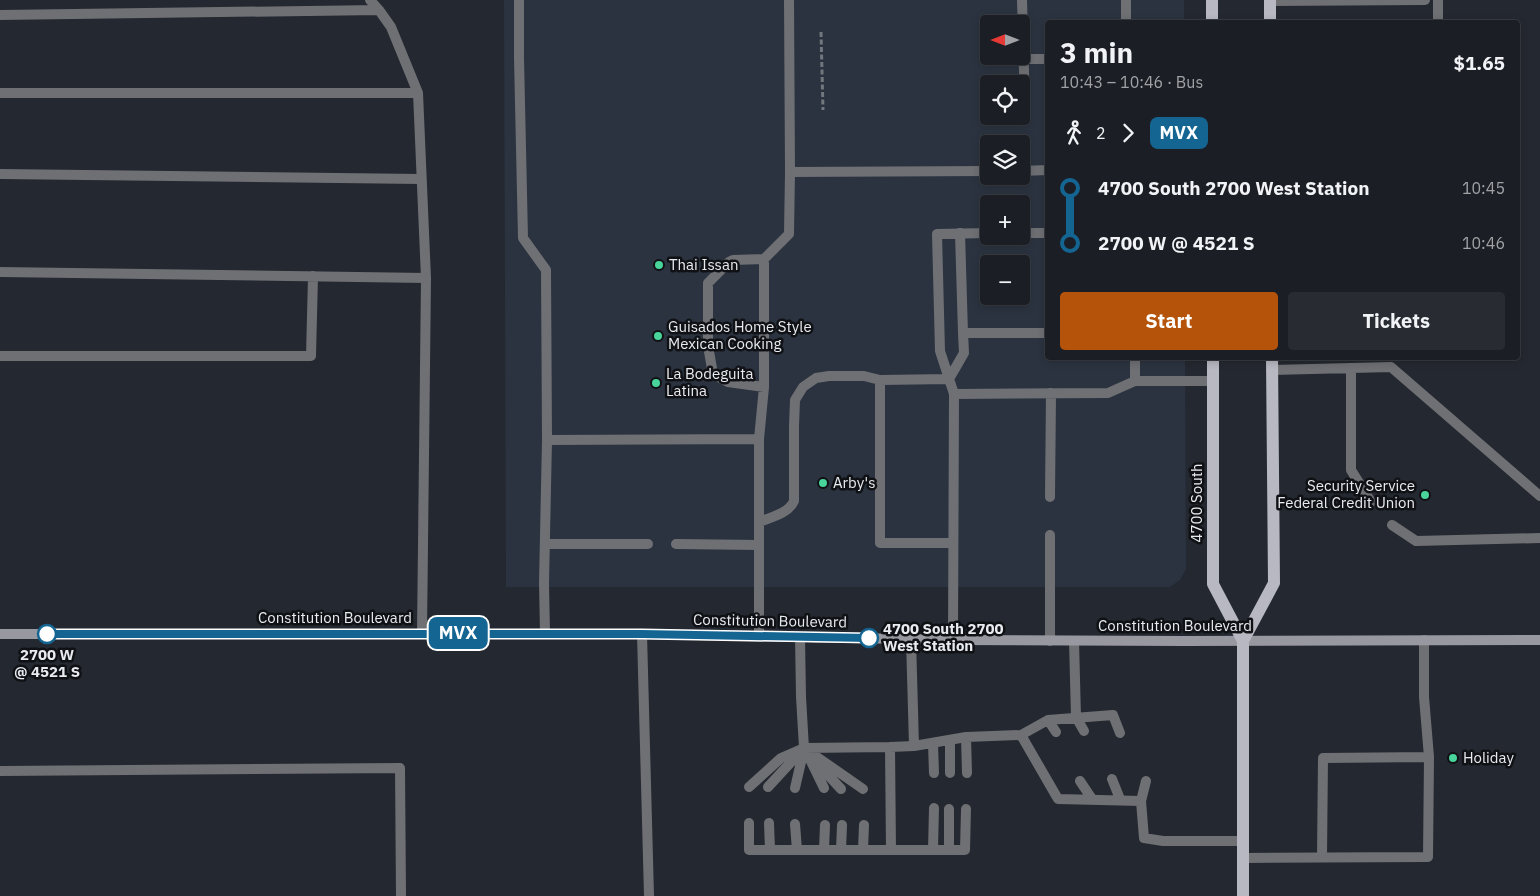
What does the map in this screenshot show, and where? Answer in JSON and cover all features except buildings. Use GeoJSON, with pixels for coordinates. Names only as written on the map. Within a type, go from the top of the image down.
{"type":"FeatureCollection","features":[{"type":"Feature","properties":{"kind":"main road"},"geometry":{"type":"LineString","coordinates":[[1212,0],[1212,20]]}},
{"type":"Feature","properties":{"kind":"main road"},"geometry":{"type":"LineString","coordinates":[[1270,1],[1270,20]]}},
{"type":"Feature","properties":{"kind":"main road","name":"4700 South"},"geometry":{"type":"LineString","coordinates":[[1213,360],[1213,584],[1243,641],[1243,896]]}},
{"type":"Feature","properties":{"kind":"main road","name":"4700 South"},"geometry":{"type":"LineString","coordinates":[[1243,641],[1274,583],[1272,364]]}},
{"type":"Feature","properties":{"kind":"main road","name":"Constitution Boulevard"},"geometry":{"type":"LineString","coordinates":[[0,634],[545,633],[1050,641],[1540,640]]}},
{"type":"Feature","properties":{"kind":"street"},"geometry":{"type":"LineString","coordinates":[[370,0],[380,10],[391,27],[418,93],[426,278],[422,633]]}},
{"type":"Feature","properties":{"kind":"street"},"geometry":{"type":"LineString","coordinates":[[519,0],[522,238],[546,270],[548,440],[545,633]]}},
{"type":"Feature","properties":{"kind":"street"},"geometry":{"type":"LineString","coordinates":[[764,387],[728,382],[713,374],[708,346],[708,283],[733,260],[764,259],[789,234],[788,0]]}},
{"type":"Feature","properties":{"kind":"street"},"geometry":{"type":"LineString","coordinates":[[1022,0],[1022,15]]}},
{"type":"Feature","properties":{"kind":"street"},"geometry":{"type":"LineString","coordinates":[[1126,0],[1126,20]]}},
{"type":"Feature","properties":{"kind":"street"},"geometry":{"type":"LineString","coordinates":[[1270,1],[1425,0]]}},
{"type":"Feature","properties":{"kind":"street"},"geometry":{"type":"LineString","coordinates":[[1438,0],[1438,20]]}},
{"type":"Feature","properties":{"kind":"street"},"geometry":{"type":"LineString","coordinates":[[0,15],[380,10]]}},
{"type":"Feature","properties":{"kind":"street"},"geometry":{"type":"LineString","coordinates":[[1030,59],[1045,59]]}},
{"type":"Feature","properties":{"kind":"street"},"geometry":{"type":"LineString","coordinates":[[0,93],[418,93]]}},
{"type":"Feature","properties":{"kind":"street"},"geometry":{"type":"LineString","coordinates":[[1030,171],[1045,170]]}},
{"type":"Feature","properties":{"kind":"street"},"geometry":{"type":"LineString","coordinates":[[790,172],[980,171]]}},
{"type":"Feature","properties":{"kind":"street"},"geometry":{"type":"LineString","coordinates":[[0,174],[422,179]]}},
{"type":"Feature","properties":{"kind":"street"},"geometry":{"type":"LineString","coordinates":[[948,379],[964,353],[960,233]]}},
{"type":"Feature","properties":{"kind":"street"},"geometry":{"type":"LineString","coordinates":[[953,640],[954,394],[940,351],[937,234],[980,233]]}},
{"type":"Feature","properties":{"kind":"street"},"geometry":{"type":"LineString","coordinates":[[1030,233],[1045,233]]}},
{"type":"Feature","properties":{"kind":"street"},"geometry":{"type":"LineString","coordinates":[[759,636],[759,439],[764,387],[764,259]]}},
{"type":"Feature","properties":{"kind":"street"},"geometry":{"type":"LineString","coordinates":[[0,272],[426,278]]}},
{"type":"Feature","properties":{"kind":"street"},"geometry":{"type":"LineString","coordinates":[[0,356],[311,356],[313,276]]}},
{"type":"Feature","properties":{"kind":"street"},"geometry":{"type":"LineString","coordinates":[[963,333],[1045,334]]}},
{"type":"Feature","properties":{"kind":"street"},"geometry":{"type":"LineString","coordinates":[[1135,381],[1136,360]]}},
{"type":"Feature","properties":{"kind":"street"},"geometry":{"type":"LineString","coordinates":[[1272,364],[1351,368],[1391,367],[1540,496]]}},
{"type":"Feature","properties":{"kind":"street"},"geometry":{"type":"LineString","coordinates":[[1351,368],[1351,470],[1371,502]]}},
{"type":"Feature","properties":{"kind":"street"},"geometry":{"type":"LineString","coordinates":[[759,522],[788,509],[794,501],[796,400],[803,387],[816,378],[829,376],[864,376],[880,380],[948,379]]}},
{"type":"Feature","properties":{"kind":"street"},"geometry":{"type":"LineString","coordinates":[[880,380],[880,543],[953,543]]}},
{"type":"Feature","properties":{"kind":"street"},"geometry":{"type":"LineString","coordinates":[[954,394],[1108,392],[1135,381],[1213,381]]}},
{"type":"Feature","properties":{"kind":"street"},"geometry":{"type":"LineString","coordinates":[[1050,497],[1051,393]]}},
{"type":"Feature","properties":{"kind":"street"},"geometry":{"type":"LineString","coordinates":[[548,440],[759,439]]}},
{"type":"Feature","properties":{"kind":"street"},"geometry":{"type":"LineString","coordinates":[[1392,525],[1416,541],[1540,538]]}},
{"type":"Feature","properties":{"kind":"street"},"geometry":{"type":"LineString","coordinates":[[1050,535],[1050,641]]}},
{"type":"Feature","properties":{"kind":"street"},"geometry":{"type":"LineString","coordinates":[[545,544],[648,544]]}},
{"type":"Feature","properties":{"kind":"street"},"geometry":{"type":"LineString","coordinates":[[676,544],[759,545]]}},
{"type":"Feature","properties":{"kind":"street"},"geometry":{"type":"LineString","coordinates":[[642,634],[649,896]]}},
{"type":"Feature","properties":{"kind":"street"},"geometry":{"type":"LineString","coordinates":[[795,788],[804,748],[800,637]]}},
{"type":"Feature","properties":{"kind":"street"},"geometry":{"type":"LineString","coordinates":[[911,639],[914,746]]}},
{"type":"Feature","properties":{"kind":"street"},"geometry":{"type":"LineString","coordinates":[[1243,858],[1428,856],[1429,757],[1424,697],[1424,640]]}},
{"type":"Feature","properties":{"kind":"street"},"geometry":{"type":"LineString","coordinates":[[1074,641],[1076,717],[1084,731]]}},
{"type":"Feature","properties":{"kind":"street"},"geometry":{"type":"LineString","coordinates":[[749,787],[781,758],[804,748],[914,746],[966,737],[1021,735],[1048,720],[1113,715],[1120,733]]}},
{"type":"Feature","properties":{"kind":"street"},"geometry":{"type":"LineString","coordinates":[[1048,720],[1056,732]]}},
{"type":"Feature","properties":{"kind":"street"},"geometry":{"type":"LineString","coordinates":[[1021,735],[1058,798],[1142,801]]}},
{"type":"Feature","properties":{"kind":"street"},"geometry":{"type":"LineString","coordinates":[[966,737],[967,773]]}},
{"type":"Feature","properties":{"kind":"street"},"geometry":{"type":"LineString","coordinates":[[950,740],[950,773]]}},
{"type":"Feature","properties":{"kind":"street"},"geometry":{"type":"LineString","coordinates":[[933,743],[934,773]]}},
{"type":"Feature","properties":{"kind":"street"},"geometry":{"type":"LineString","coordinates":[[890,747],[891,850]]}},
{"type":"Feature","properties":{"kind":"street"},"geometry":{"type":"LineString","coordinates":[[768,787],[804,748]]}},
{"type":"Feature","properties":{"kind":"street"},"geometry":{"type":"LineString","coordinates":[[804,748],[824,788]]}},
{"type":"Feature","properties":{"kind":"street"},"geometry":{"type":"LineString","coordinates":[[804,748],[841,788]]}},
{"type":"Feature","properties":{"kind":"street"},"geometry":{"type":"LineString","coordinates":[[804,748],[863,789]]}},
{"type":"Feature","properties":{"kind":"street"},"geometry":{"type":"LineString","coordinates":[[1322,857],[1323,758],[1429,757]]}},
{"type":"Feature","properties":{"kind":"street"},"geometry":{"type":"LineString","coordinates":[[0,771],[400,768],[401,896]]}},
{"type":"Feature","properties":{"kind":"street"},"geometry":{"type":"LineString","coordinates":[[1112,779],[1120,799]]}},
{"type":"Feature","properties":{"kind":"street"},"geometry":{"type":"LineString","coordinates":[[1080,781],[1092,799]]}},
{"type":"Feature","properties":{"kind":"street"},"geometry":{"type":"LineString","coordinates":[[1146,781],[1142,801],[1144,838],[1163,841],[1243,841]]}},
{"type":"Feature","properties":{"kind":"street"},"geometry":{"type":"LineString","coordinates":[[933,850],[934,808]]}},
{"type":"Feature","properties":{"kind":"street"},"geometry":{"type":"LineString","coordinates":[[948,850],[949,808]]}},
{"type":"Feature","properties":{"kind":"street"},"geometry":{"type":"LineString","coordinates":[[749,823],[749,850],[965,850],[966,808]]}},
{"type":"Feature","properties":{"kind":"street"},"geometry":{"type":"LineString","coordinates":[[769,823],[770,850]]}},
{"type":"Feature","properties":{"kind":"street"},"geometry":{"type":"LineString","coordinates":[[796,824],[797,850]]}},
{"type":"Feature","properties":{"kind":"street"},"geometry":{"type":"LineString","coordinates":[[824,850],[825,824]]}},
{"type":"Feature","properties":{"kind":"street"},"geometry":{"type":"LineString","coordinates":[[841,850],[842,825]]}},
{"type":"Feature","properties":{"kind":"street"},"geometry":{"type":"LineString","coordinates":[[863,850],[864,825]]}},
{"type":"Feature","properties":{"kind":"path"},"geometry":{"type":"LineString","coordinates":[[821,32],[823,110]]}},
{"type":"Feature","properties":{"kind":"shaded area"},"geometry":{"type":"Polygon","coordinates":[[[504,0],[1184,0],[1184,20],[1045,20],[1045,360],[1185,360],[1186,569],[1180,580],[1170,587],[506,587],[504,0]]]}},
{"type":"Feature","properties":{"kind":"bus line","name":"MVX"},"geometry":{"type":"LineString","coordinates":[[47,634],[440,633],[869,638]]}},
{"type":"Feature","properties":{"kind":"place","name":"Thai Issan"},"geometry":{"type":"Point","coordinates":[659,265]}},
{"type":"Feature","properties":{"kind":"place","name":"Guisados Home Style Mexican Cooking"},"geometry":{"type":"Point","coordinates":[658,336]}},
{"type":"Feature","properties":{"kind":"place","name":"La Bodeguita Latina"},"geometry":{"type":"Point","coordinates":[656,383]}},
{"type":"Feature","properties":{"kind":"place","name":"Arby's"},"geometry":{"type":"Point","coordinates":[823,483]}},
{"type":"Feature","properties":{"kind":"place","name":"Security Service Federal Credit Union"},"geometry":{"type":"Point","coordinates":[1425,495]}},
{"type":"Feature","properties":{"kind":"place","name":"2700 W @ 4521 S"},"geometry":{"type":"Point","coordinates":[47,634]}},
{"type":"Feature","properties":{"kind":"place","name":"4700 South 2700 West Station"},"geometry":{"type":"Point","coordinates":[869,638]}},
{"type":"Feature","properties":{"kind":"place","name":"Holiday"},"geometry":{"type":"Point","coordinates":[1453,758]}}]}
